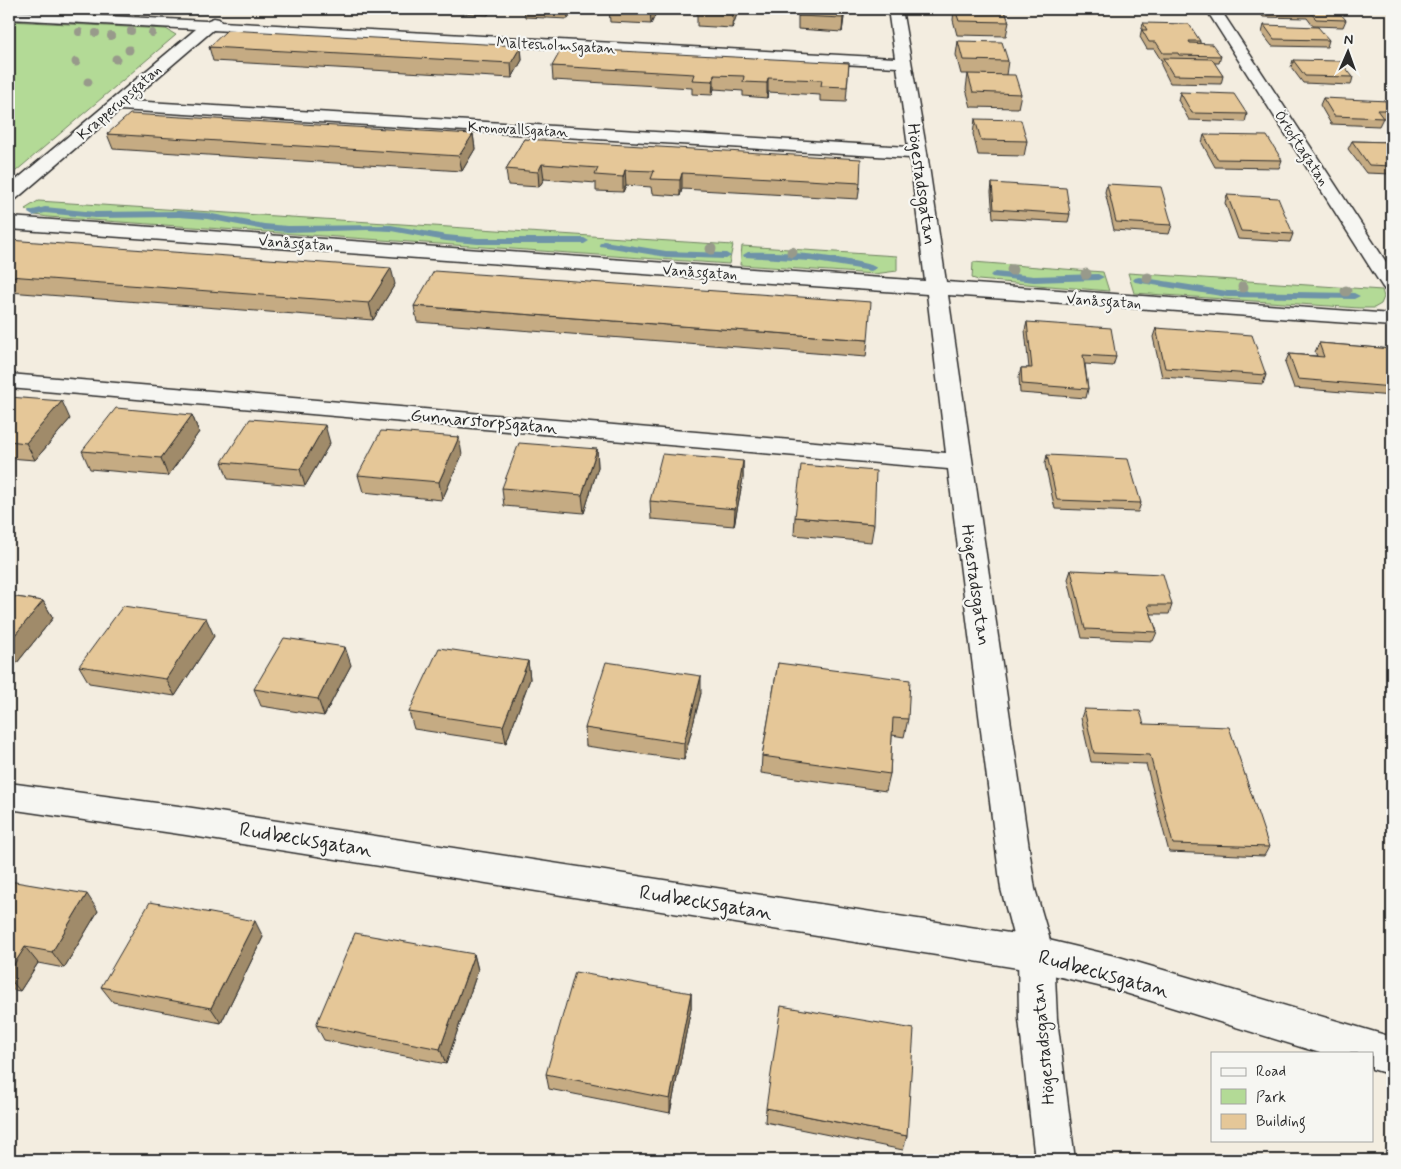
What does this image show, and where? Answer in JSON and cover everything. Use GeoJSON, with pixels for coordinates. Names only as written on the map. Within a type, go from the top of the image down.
{"type":"FeatureCollection","features":[{"type":"Feature","properties":{"kind":"street","name":"Krapperupsgatan"},"geometry":{"type":"LineString","coordinates":[[9,195],[228,9]]}},
{"type":"Feature","properties":{"kind":"street","name":"Högestadsgatan"},"geometry":{"type":"LineString","coordinates":[[895,9],[918,153],[1013,856],[1018,889],[1036,954],[1038,1019],[1055,1160]]}},
{"type":"Feature","properties":{"kind":"street","name":"Örtoftagatan"},"geometry":{"type":"LineString","coordinates":[[1213,9],[1392,286]]}},
{"type":"Feature","properties":{"kind":"street","name":"Maltesholmsgatan"},"geometry":{"type":"LineString","coordinates":[[9,15],[904,63]]}},
{"type":"Feature","properties":{"kind":"street","name":"Kronovallsgatan"},"geometry":{"type":"LineString","coordinates":[[116,105],[918,153]]}},
{"type":"Feature","properties":{"kind":"street","name":"Vanåsgatan"},"geometry":{"type":"LineString","coordinates":[[9,223],[1392,320]]}},
{"type":"Feature","properties":{"kind":"street","name":"Gunnarstorpsgatan"},"geometry":{"type":"LineString","coordinates":[[9,381],[960,462]]}},
{"type":"Feature","properties":{"kind":"street","name":"Rudbecksgatan"},"geometry":{"type":"LineString","coordinates":[[9,796],[186,820],[1036,954],[1119,974],[1392,1056]]}},
{"type":"Feature","properties":{"kind":"green space"},"geometry":{"type":"Polygon","coordinates":[[[9,21],[166,29],[176,35],[9,177],[9,21]]]}},
{"type":"Feature","properties":{"kind":"green space"},"geometry":{"type":"Polygon","coordinates":[[[38,201],[733,245],[729,264],[48,217],[35,215],[25,209],[38,201]]]}},
{"type":"Feature","properties":{"kind":"green space"},"geometry":{"type":"Polygon","coordinates":[[[742,246],[897,256],[897,271],[874,274],[740,265],[742,246]]]}},
{"type":"Feature","properties":{"kind":"green space"},"geometry":{"type":"Polygon","coordinates":[[[973,262],[1103,272],[1109,291],[978,280],[972,278],[973,262]]]}},
{"type":"Feature","properties":{"kind":"green space"},"geometry":{"type":"Polygon","coordinates":[[[1128,273],[1382,290],[1384,297],[1381,304],[1374,308],[1359,308],[1134,293],[1128,273]]]}},
{"type":"Feature","properties":{"kind":"building"},"geometry":{"type":"Polygon","coordinates":[[[698,9],[734,9],[733,14],[697,13],[698,9]]]}},
{"type":"Feature","properties":{"kind":"building"},"geometry":{"type":"Polygon","coordinates":[[[800,9],[844,9],[843,18],[798,16],[800,9]]]}},
{"type":"Feature","properties":{"kind":"building"},"geometry":{"type":"Polygon","coordinates":[[[955,9],[1004,9],[1009,22],[959,21],[955,9]]]}},
{"type":"Feature","properties":{"kind":"building"},"geometry":{"type":"Polygon","coordinates":[[[1264,9],[1323,9],[1325,11],[1339,12],[1346,20],[1316,19],[1309,11],[1264,9]]]}},
{"type":"Feature","properties":{"kind":"building"},"geometry":{"type":"Polygon","coordinates":[[[1143,23],[1189,24],[1200,41],[1189,41],[1190,43],[1212,44],[1221,56],[1163,53],[1156,42],[1149,42],[1142,30],[1147,30],[1143,23]]]}},
{"type":"Feature","properties":{"kind":"building"},"geometry":{"type":"Polygon","coordinates":[[[1264,25],[1318,27],[1329,40],[1274,39],[1264,25]]]}},
{"type":"Feature","properties":{"kind":"building"},"geometry":{"type":"Polygon","coordinates":[[[227,30],[521,46],[511,63],[209,47],[227,30]]]}},
{"type":"Feature","properties":{"kind":"building"},"geometry":{"type":"Polygon","coordinates":[[[958,41],[1002,42],[1008,61],[963,60],[958,41]]]}},
{"type":"Feature","properties":{"kind":"building"},"geometry":{"type":"Polygon","coordinates":[[[562,48],[849,63],[847,87],[821,86],[822,80],[768,78],[767,83],[743,82],[744,76],[714,75],[713,81],[692,80],[694,74],[552,66],[562,48]]]}},
{"type":"Feature","properties":{"kind":"building"},"geometry":{"type":"Polygon","coordinates":[[[1163,58],[1212,59],[1223,76],[1173,75],[1163,58]]]}},
{"type":"Feature","properties":{"kind":"building"},"geometry":{"type":"Polygon","coordinates":[[[1293,60],[1340,61],[1353,77],[1305,76],[1293,60]]]}},
{"type":"Feature","properties":{"kind":"building"},"geometry":{"type":"Polygon","coordinates":[[[968,74],[1015,75],[1021,94],[973,92],[968,74]]]}},
{"type":"Feature","properties":{"kind":"building"},"geometry":{"type":"Polygon","coordinates":[[[1180,92],[1234,94],[1247,114],[1192,113],[1180,92]]]}},
{"type":"Feature","properties":{"kind":"building"},"geometry":{"type":"Polygon","coordinates":[[[1323,98],[1388,101],[1392,110],[1377,110],[1383,118],[1334,116],[1323,98]]]}},
{"type":"Feature","properties":{"kind":"building"},"geometry":{"type":"Polygon","coordinates":[[[130,114],[473,134],[459,156],[107,134],[130,114]]]}},
{"type":"Feature","properties":{"kind":"building"},"geometry":{"type":"Polygon","coordinates":[[[975,119],[1021,120],[1027,141],[981,140],[975,119]]]}},
{"type":"Feature","properties":{"kind":"building"},"geometry":{"type":"Polygon","coordinates":[[[1204,135],[1267,136],[1282,160],[1217,159],[1204,135]]]}},
{"type":"Feature","properties":{"kind":"building"},"geometry":{"type":"Polygon","coordinates":[[[524,139],[861,159],[860,183],[682,173],[680,180],[651,179],[654,171],[625,170],[623,177],[595,175],[598,168],[542,164],[538,172],[506,169],[524,139]]]}},
{"type":"Feature","properties":{"kind":"building"},"geometry":{"type":"Polygon","coordinates":[[[1352,141],[1392,142],[1392,166],[1369,165],[1352,141]]]}},
{"type":"Feature","properties":{"kind":"building"},"geometry":{"type":"Polygon","coordinates":[[[992,183],[1066,188],[1070,214],[994,209],[992,183]]]}},
{"type":"Feature","properties":{"kind":"building"},"geometry":{"type":"Polygon","coordinates":[[[1107,184],[1161,187],[1172,225],[1116,222],[1107,184]]]}},
{"type":"Feature","properties":{"kind":"building"},"geometry":{"type":"Polygon","coordinates":[[[1227,195],[1278,198],[1293,234],[1241,231],[1227,195]]]}},
{"type":"Feature","properties":{"kind":"building"},"geometry":{"type":"Polygon","coordinates":[[[9,240],[391,268],[369,303],[9,276],[9,240]]]}},
{"type":"Feature","properties":{"kind":"building"},"geometry":{"type":"Polygon","coordinates":[[[434,271],[871,302],[868,340],[414,306],[434,271]]]}},
{"type":"Feature","properties":{"kind":"building"},"geometry":{"type":"Polygon","coordinates":[[[1027,322],[1111,328],[1116,357],[1083,355],[1088,389],[1022,384],[1021,368],[1032,368],[1027,322]]]}},
{"type":"Feature","properties":{"kind":"building"},"geometry":{"type":"Polygon","coordinates":[[[1156,328],[1252,335],[1266,375],[1165,368],[1156,328]]]}},
{"type":"Feature","properties":{"kind":"building"},"geometry":{"type":"Polygon","coordinates":[[[1319,343],[1392,349],[1392,387],[1298,379],[1289,354],[1324,357],[1319,343]]]}},
{"type":"Feature","properties":{"kind":"building"},"geometry":{"type":"Polygon","coordinates":[[[9,397],[62,401],[26,443],[9,441],[9,397]]]}},
{"type":"Feature","properties":{"kind":"building"},"geometry":{"type":"Polygon","coordinates":[[[116,408],[192,415],[161,458],[82,451],[116,408]]]}},
{"type":"Feature","properties":{"kind":"building"},"geometry":{"type":"Polygon","coordinates":[[[250,419],[325,425],[300,469],[222,462],[250,419]]]}},
{"type":"Feature","properties":{"kind":"building"},"geometry":{"type":"Polygon","coordinates":[[[381,431],[459,437],[439,482],[358,475],[381,431]]]}},
{"type":"Feature","properties":{"kind":"building"},"geometry":{"type":"Polygon","coordinates":[[[519,443],[597,449],[582,495],[502,488],[519,443]]]}},
{"type":"Feature","properties":{"kind":"building"},"geometry":{"type":"Polygon","coordinates":[[[662,454],[743,461],[735,509],[650,501],[662,454]]]}},
{"type":"Feature","properties":{"kind":"building"},"geometry":{"type":"Polygon","coordinates":[[[1047,455],[1128,459],[1141,503],[1057,500],[1047,455]]]}},
{"type":"Feature","properties":{"kind":"building"},"geometry":{"type":"Polygon","coordinates":[[[801,465],[876,471],[874,524],[795,517],[801,465]]]}},
{"type":"Feature","properties":{"kind":"building"},"geometry":{"type":"Polygon","coordinates":[[[1071,570],[1163,574],[1172,605],[1148,605],[1157,632],[1085,629],[1071,570]]]}},
{"type":"Feature","properties":{"kind":"building"},"geometry":{"type":"Polygon","coordinates":[[[9,596],[43,601],[9,642],[9,596]]]}},
{"type":"Feature","properties":{"kind":"building"},"geometry":{"type":"Polygon","coordinates":[[[123,606],[206,618],[166,679],[79,666],[123,606]]]}},
{"type":"Feature","properties":{"kind":"building"},"geometry":{"type":"Polygon","coordinates":[[[284,638],[345,647],[318,699],[254,689],[284,638]]]}},
{"type":"Feature","properties":{"kind":"building"},"geometry":{"type":"Polygon","coordinates":[[[439,648],[528,661],[503,726],[409,712],[439,648]]]}},
{"type":"Feature","properties":{"kind":"building"},"geometry":{"type":"Polygon","coordinates":[[[606,662],[701,676],[684,743],[585,728],[606,662]]]}},
{"type":"Feature","properties":{"kind":"building"},"geometry":{"type":"Polygon","coordinates":[[[778,663],[910,680],[908,719],[893,718],[890,774],[762,756],[778,663]]]}},
{"type":"Feature","properties":{"kind":"building"},"geometry":{"type":"Polygon","coordinates":[[[1084,709],[1140,711],[1144,724],[1229,727],[1269,847],[1173,844],[1150,755],[1094,753],[1084,709]]]}},
{"type":"Feature","properties":{"kind":"building"},"geometry":{"type":"Polygon","coordinates":[[[9,881],[87,894],[52,952],[25,947],[9,972],[9,881]]]}},
{"type":"Feature","properties":{"kind":"building"},"geometry":{"type":"Polygon","coordinates":[[[150,902],[255,921],[211,1008],[101,987],[150,902]]]}},
{"type":"Feature","properties":{"kind":"building"},"geometry":{"type":"Polygon","coordinates":[[[355,933],[474,954],[440,1049],[316,1025],[355,933]]]}},
{"type":"Feature","properties":{"kind":"building"},"geometry":{"type":"Polygon","coordinates":[[[575,972],[691,993],[670,1099],[546,1074],[575,972]]]}},
{"type":"Feature","properties":{"kind":"building"},"geometry":{"type":"Polygon","coordinates":[[[781,1006],[914,1029],[907,1136],[766,1108],[781,1006]]]}},
{"type":"Feature","properties":{"kind":"building"},"geometry":{"type":"Polygon","coordinates":[[[1173,1155],[1247,1160],[1174,1160],[1173,1155]]]}},
{"type":"Feature","properties":{"kind":"waterway"},"geometry":{"type":"LineString","coordinates":[[33,213],[45,210],[95,215],[179,214],[207,216],[264,227],[288,229],[367,227],[391,228],[446,238],[478,241],[584,241]]}},
{"type":"Feature","properties":{"kind":"waterway"},"geometry":{"type":"LineString","coordinates":[[604,244],[666,254],[726,256]]}},
{"type":"Feature","properties":{"kind":"waterway"},"geometry":{"type":"LineString","coordinates":[[748,255],[810,257],[871,268]]}},
{"type":"Feature","properties":{"kind":"waterway"},"geometry":{"type":"LineString","coordinates":[[996,275],[1034,279],[1098,277]]}},
{"type":"Feature","properties":{"kind":"waterway"},"geometry":{"type":"LineString","coordinates":[[1139,280],[1227,294],[1354,296]]}}]}
